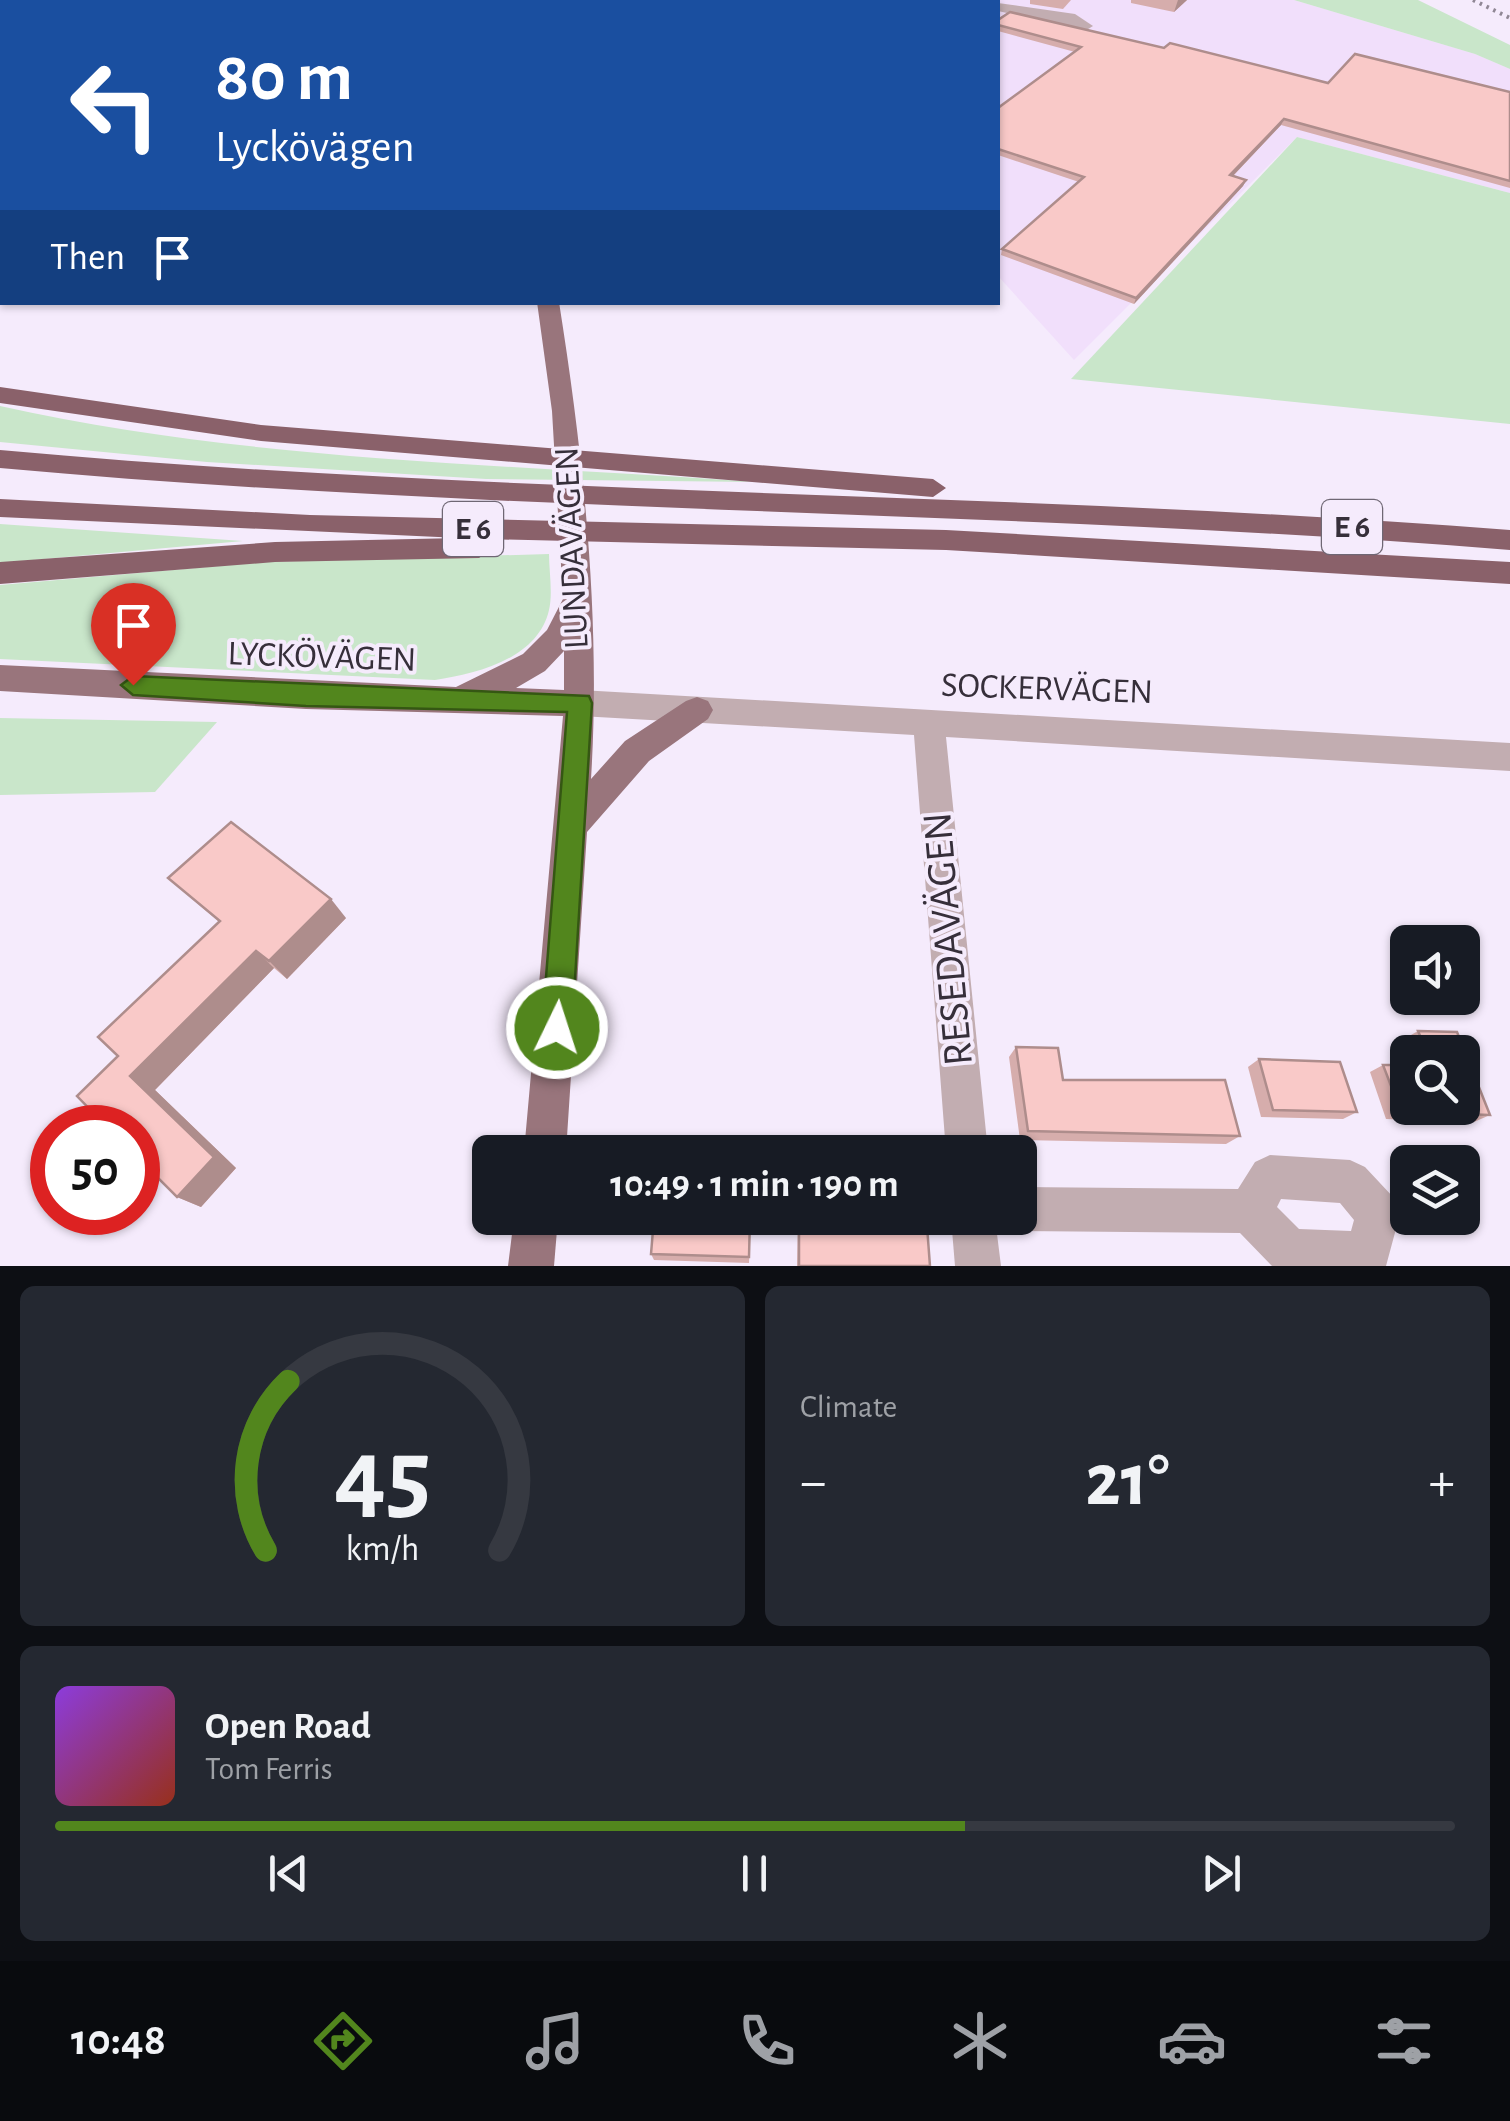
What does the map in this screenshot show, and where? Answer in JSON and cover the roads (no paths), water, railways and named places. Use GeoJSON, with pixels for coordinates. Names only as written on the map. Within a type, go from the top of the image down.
{"type":"FeatureCollection","features":[{"type":"Feature","properties":{"kind":"highway"},"geometry":{"type":"LineString","coordinates":[[0,395],[261,433],[900,485],[1195,517]]}},
{"type":"Feature","properties":{"kind":"highway","name":"E 6"},"geometry":{"type":"LineString","coordinates":[[0,459],[323,488],[1195,517],[1510,540]]}},
{"type":"Feature","properties":{"kind":"highway","name":"E 6"},"geometry":{"type":"LineString","coordinates":[[0,508],[310,526],[946,540],[1510,573]]}},
{"type":"Feature","properties":{"kind":"highway"},"geometry":{"type":"LineString","coordinates":[[0,573],[275,552],[946,540]]}},
{"type":"Feature","properties":{"kind":"main road","name":"LUNDAVÄGEN"},"geometry":{"type":"LineString","coordinates":[[545,1135],[580,703],[577,583],[564,412],[548,305]]}},
{"type":"Feature","properties":{"kind":"main road"},"geometry":{"type":"LineString","coordinates":[[405,699],[504,683],[520,674],[556,643],[577,583]]}},
{"type":"Feature","properties":{"kind":"main road","name":"LYCKÖVÄGEN"},"geometry":{"type":"LineString","coordinates":[[0,678],[405,699],[580,703]]}},
{"type":"Feature","properties":{"kind":"main road"},"geometry":{"type":"LineString","coordinates":[[571,826],[637,751],[697,710]]}},
{"type":"Feature","properties":{"kind":"main road"},"geometry":{"type":"LineString","coordinates":[[530,1266],[534,1235]]}},
{"type":"Feature","properties":{"kind":"street","name":"SOCKERVÄGEN"},"geometry":{"type":"LineString","coordinates":[[580,703],[929,725],[1240,736],[1510,757]]}},
{"type":"Feature","properties":{"kind":"street","name":"RESEDAVÄGEN"},"geometry":{"type":"LineString","coordinates":[[929,725],[965,1135]]}},
{"type":"Feature","properties":{"kind":"street"},"geometry":{"type":"LineString","coordinates":[[1037,1208],[1250,1210]]}},
{"type":"Feature","properties":{"kind":"street"},"geometry":{"type":"LineString","coordinates":[[975,1235],[978,1266]]}},
{"type":"Feature","properties":{"kind":"railway"},"geometry":{"type":"LineString","coordinates":[[1473,0],[1510,18]]}}]}
